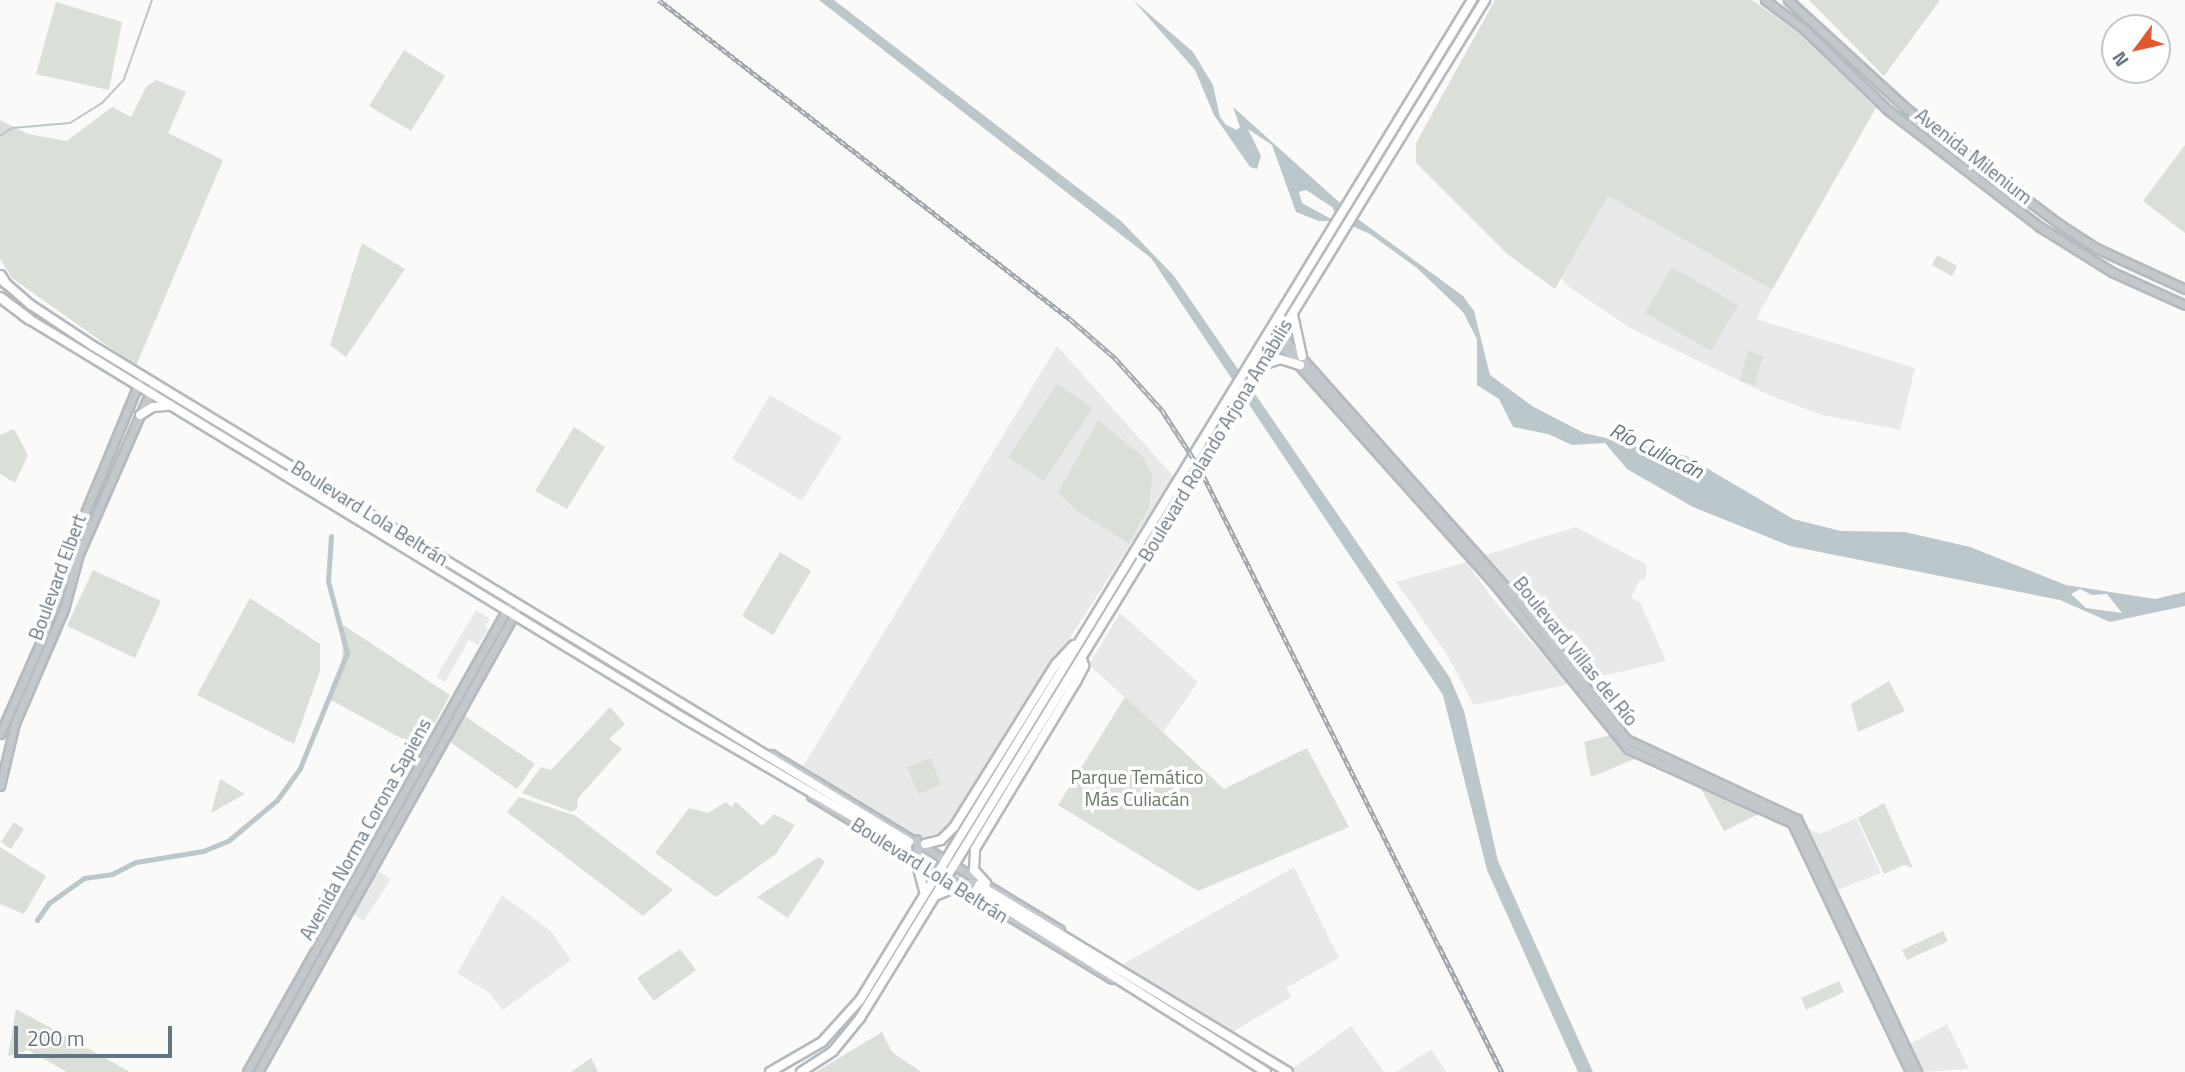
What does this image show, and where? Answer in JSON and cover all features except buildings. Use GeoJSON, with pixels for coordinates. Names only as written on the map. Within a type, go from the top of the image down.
{"type":"FeatureCollection","features":[{"type":"Feature","properties":{"kind":"main road","name":"Boulevard Rolando Arjona Amábilis"},"geometry":{"type":"LineString","coordinates":[[801,1072],[833,1051],[860,1018],[944,879],[949,861],[1079,641],[1404,117],[1472,0]]}},
{"type":"Feature","properties":{"kind":"main road","name":"Boulevard Rolando Arjona Amábilis"},"geometry":{"type":"LineString","coordinates":[[770,1072],[822,1042],[851,1011],[934,873],[949,861],[1082,659],[1485,0]]}},
{"type":"Feature","properties":{"kind":"main road","name":"Boulevard Lola Beltrán"},"geometry":{"type":"LineString","coordinates":[[2,279],[31,305],[154,383],[745,742],[912,849]]}},
{"type":"Feature","properties":{"kind":"main road"},"geometry":{"type":"LineString","coordinates":[[0,297],[29,318]]}},
{"type":"Feature","properties":{"kind":"main road","name":"Boulevard Lola Beltrán"},"geometry":{"type":"LineString","coordinates":[[0,303],[29,318],[149,394],[740,751],[912,849]]}},
{"type":"Feature","properties":{"kind":"main road"},"geometry":{"type":"LineString","coordinates":[[1262,365],[1280,359],[1304,364],[1293,328],[1293,311]]}},
{"type":"Feature","properties":{"kind":"main road"},"geometry":{"type":"LineString","coordinates":[[140,415],[153,407],[170,406]]}},
{"type":"Feature","properties":{"kind":"main road"},"geometry":{"type":"LineString","coordinates":[[925,844],[950,832],[1056,664],[1079,641]]}},
{"type":"Feature","properties":{"kind":"main road"},"geometry":{"type":"LineString","coordinates":[[978,886],[974,870],[975,849],[1077,680],[1084,666],[1082,659]]}},
{"type":"Feature","properties":{"kind":"main road"},"geometry":{"type":"LineString","coordinates":[[912,849],[924,891]]}},
{"type":"Feature","properties":{"kind":"main road","name":"Boulevard Lola Beltrán"},"geometry":{"type":"LineString","coordinates":[[978,886],[1288,1072]]}},
{"type":"Feature","properties":{"kind":"main road","name":"Boulevard Lola Beltrán"},"geometry":{"type":"LineString","coordinates":[[978,886],[1122,984],[1266,1072]]}},
{"type":"Feature","properties":{"kind":"main road"},"geometry":{"type":"LineString","coordinates":[[932,899],[944,889],[957,887]]}},
{"type":"Feature","properties":{"kind":"street","name":"Avenida Milenium"},"geometry":{"type":"LineString","coordinates":[[1765,0],[1779,9],[1888,110],[2035,223],[2103,267],[2185,305]]}},
{"type":"Feature","properties":{"kind":"street","name":"Avenida Milenium"},"geometry":{"type":"LineString","coordinates":[[1787,0],[1913,114],[2059,224],[2108,254],[2185,289]]}},
{"type":"Feature","properties":{"kind":"street"},"geometry":{"type":"LineString","coordinates":[[1779,9],[1787,0]]}},
{"type":"Feature","properties":{"kind":"street","name":"Boulevard Villas del Río"},"geometry":{"type":"LineString","coordinates":[[1272,330],[1527,611],[1626,739],[1797,819],[1917,1072]]}},
{"type":"Feature","properties":{"kind":"street","name":"Boulevard Villas del Río"},"geometry":{"type":"LineString","coordinates":[[1304,364],[1492,582],[1628,749],[1792,823],[1910,1072]]}},
{"type":"Feature","properties":{"kind":"street","name":"Boulevard Elbert"},"geometry":{"type":"LineString","coordinates":[[0,734],[44,632],[68,553],[142,375]]}},
{"type":"Feature","properties":{"kind":"street","name":"Boulevard Elbert"},"geometry":{"type":"LineString","coordinates":[[0,786],[18,714],[64,609],[79,554],[154,383]]}},
{"type":"Feature","properties":{"kind":"street","name":"Avenida Norma Corona Sapiens"},"geometry":{"type":"LineString","coordinates":[[258,1072],[515,604]]}},
{"type":"Feature","properties":{"kind":"street","name":"Avenida Norma Corona Sapiens"},"geometry":{"type":"LineString","coordinates":[[247,1072],[510,613]]}},
{"type":"Feature","properties":{"kind":"street","name":"Boulevard Lola Beltrán"},"geometry":{"type":"LineString","coordinates":[[925,844],[978,886],[957,887],[934,873],[912,849],[925,844]]}},
{"type":"Feature","properties":{"kind":"shaded area"},"geometry":{"type":"Polygon","coordinates":[[[1608,196],[1772,290],[1756,319],[1915,368],[1900,430],[1822,415],[1771,396],[1632,329],[1565,284],[1562,277],[1608,196]]]}},
{"type":"Feature","properties":{"kind":"shaded area"},"geometry":{"type":"Polygon","coordinates":[[[1057,346],[1174,477],[935,846],[802,768],[1057,346]]]}},
{"type":"Feature","properties":{"kind":"shaded area"},"geometry":{"type":"Polygon","coordinates":[[[770,395],[842,437],[802,501],[732,459],[770,395]]]}},
{"type":"Feature","properties":{"kind":"shaded area"},"geometry":{"type":"Polygon","coordinates":[[[1576,527],[1647,565],[1645,580],[1640,579],[1631,598],[1640,602],[1666,661],[1586,680],[1551,635],[1541,610],[1507,584],[1482,556],[1576,527]]]}},
{"type":"Feature","properties":{"kind":"shaded area"},"geometry":{"type":"Polygon","coordinates":[[[1466,562],[1496,603],[1569,684],[1474,705],[1446,653],[1396,582],[1466,562]]]}},
{"type":"Feature","properties":{"kind":"shaded area"},"geometry":{"type":"Polygon","coordinates":[[[476,610],[490,619],[485,627],[488,630],[478,645],[469,640],[445,682],[436,677],[476,610]]]}},
{"type":"Feature","properties":{"kind":"shaded area"},"geometry":{"type":"Polygon","coordinates":[[[1120,613],[1198,682],[1163,732],[1089,665],[1120,613]]]}},
{"type":"Feature","properties":{"kind":"shaded area"},"geometry":{"type":"Polygon","coordinates":[[[1856,818],[1881,873],[1838,890],[1806,828],[1820,834],[1856,818]]]}},
{"type":"Feature","properties":{"kind":"shaded area"},"geometry":{"type":"Polygon","coordinates":[[[1294,867],[1339,958],[1286,988],[1292,997],[1227,1035],[1118,967],[1294,867]]]}},
{"type":"Feature","properties":{"kind":"shaded area"},"geometry":{"type":"Polygon","coordinates":[[[373,868],[391,879],[364,921],[348,911],[373,868]]]}},
{"type":"Feature","properties":{"kind":"shaded area"},"geometry":{"type":"Polygon","coordinates":[[[502,895],[551,931],[571,960],[503,1010],[488,992],[457,973],[502,895]]]}},
{"type":"Feature","properties":{"kind":"shaded area"},"geometry":{"type":"Polygon","coordinates":[[[1947,1024],[1969,1069],[1921,1072],[1908,1045],[1947,1024]]]}},
{"type":"Feature","properties":{"kind":"shaded area"},"geometry":{"type":"Polygon","coordinates":[[[1351,1026],[1384,1072],[1288,1072],[1351,1026]]]}},
{"type":"Feature","properties":{"kind":"shaded area"},"geometry":{"type":"Polygon","coordinates":[[[1431,1049],[1446,1072],[1396,1072],[1431,1049]]]}},
{"type":"Feature","properties":{"kind":"green space"},"geometry":{"type":"Polygon","coordinates":[[[1495,0],[1752,0],[1801,35],[1876,108],[1772,290],[1608,196],[1555,289],[1507,254],[1416,163],[1416,143],[1495,0]]]}},
{"type":"Feature","properties":{"kind":"green space"},"geometry":{"type":"Polygon","coordinates":[[[1809,0],[1940,0],[1884,76],[1809,0]]]}},
{"type":"Feature","properties":{"kind":"green space"},"geometry":{"type":"Polygon","coordinates":[[[56,2],[122,22],[109,90],[36,74],[56,2]]]}},
{"type":"Feature","properties":{"kind":"green space"},"geometry":{"type":"Polygon","coordinates":[[[404,50],[445,76],[411,131],[369,106],[404,50]]]}},
{"type":"Feature","properties":{"kind":"green space"},"geometry":{"type":"Polygon","coordinates":[[[156,80],[186,92],[168,133],[223,160],[136,366],[12,278],[0,259],[0,120],[28,134],[67,141],[112,107],[131,117],[146,87],[156,80]]]}},
{"type":"Feature","properties":{"kind":"green space"},"geometry":{"type":"Polygon","coordinates":[[[2185,145],[2185,233],[2143,201],[2185,145]]]}},
{"type":"Feature","properties":{"kind":"green space"},"geometry":{"type":"Polygon","coordinates":[[[362,243],[405,269],[346,357],[330,345],[362,243]]]}},
{"type":"Feature","properties":{"kind":"green space"},"geometry":{"type":"Polygon","coordinates":[[[1937,255],[1957,266],[1952,276],[1932,265],[1937,255]]]}},
{"type":"Feature","properties":{"kind":"green space"},"geometry":{"type":"Polygon","coordinates":[[[1672,267],[1738,305],[1711,351],[1645,313],[1672,267]]]}},
{"type":"Feature","properties":{"kind":"green space"},"geometry":{"type":"Polygon","coordinates":[[[1748,351],[1763,356],[1755,385],[1740,381],[1748,351]]]}},
{"type":"Feature","properties":{"kind":"green space"},"geometry":{"type":"Polygon","coordinates":[[[1057,384],[1093,408],[1044,481],[1008,457],[1057,384]]]}},
{"type":"Feature","properties":{"kind":"green space"},"geometry":{"type":"Polygon","coordinates":[[[1098,420],[1142,456],[1152,474],[1149,507],[1129,544],[1076,510],[1058,493],[1098,420]]]}},
{"type":"Feature","properties":{"kind":"green space"},"geometry":{"type":"Polygon","coordinates":[[[574,427],[605,447],[567,509],[535,491],[574,427]]]}},
{"type":"Feature","properties":{"kind":"green space"},"geometry":{"type":"Polygon","coordinates":[[[14,429],[28,455],[15,483],[0,474],[0,435],[14,429]]]}},
{"type":"Feature","properties":{"kind":"green space"},"geometry":{"type":"Polygon","coordinates":[[[780,552],[811,571],[773,635],[742,616],[780,552]]]}},
{"type":"Feature","properties":{"kind":"green space"},"geometry":{"type":"Polygon","coordinates":[[[93,570],[161,601],[135,658],[67,626],[93,570]]]}},
{"type":"Feature","properties":{"kind":"green space"},"geometry":{"type":"Polygon","coordinates":[[[250,598],[320,644],[320,671],[294,744],[197,695],[250,598]]]}},
{"type":"Feature","properties":{"kind":"green space"},"geometry":{"type":"Polygon","coordinates":[[[343,625],[450,695],[421,749],[331,700],[342,666],[343,625]]]}},
{"type":"Feature","properties":{"kind":"green space"},"geometry":{"type":"Polygon","coordinates":[[[1889,681],[1905,711],[1858,732],[1851,704],[1889,681]]]}},
{"type":"Feature","properties":{"kind":"green space","name":"Parque Temático Más Culiacán"},"geometry":{"type":"Polygon","coordinates":[[[1125,697],[1224,789],[1307,748],[1349,827],[1198,891],[1058,805],[1125,697]]]}},
{"type":"Feature","properties":{"kind":"green space"},"geometry":{"type":"Polygon","coordinates":[[[610,707],[625,724],[609,739],[622,749],[578,798],[577,809],[572,812],[522,793],[541,767],[551,770],[610,707]]]}},
{"type":"Feature","properties":{"kind":"green space"},"geometry":{"type":"Polygon","coordinates":[[[462,714],[535,764],[517,789],[447,740],[462,714]]]}},
{"type":"Feature","properties":{"kind":"green space"},"geometry":{"type":"Polygon","coordinates":[[[1611,735],[1637,758],[1591,777],[1584,742],[1611,735]]]}},
{"type":"Feature","properties":{"kind":"green space"},"geometry":{"type":"Polygon","coordinates":[[[931,758],[941,785],[918,794],[907,767],[931,758]]]}},
{"type":"Feature","properties":{"kind":"green space"},"geometry":{"type":"Polygon","coordinates":[[[220,779],[245,794],[211,813],[220,779]]]}},
{"type":"Feature","properties":{"kind":"green space"},"geometry":{"type":"Polygon","coordinates":[[[1699,785],[1761,813],[1724,831],[1699,785]]]}},
{"type":"Feature","properties":{"kind":"green space"},"geometry":{"type":"Polygon","coordinates":[[[519,797],[576,816],[673,890],[643,916],[507,812],[519,797]]]}},
{"type":"Feature","properties":{"kind":"green space"},"geometry":{"type":"Polygon","coordinates":[[[726,802],[731,807],[736,802],[762,826],[774,814],[795,825],[776,854],[716,897],[655,853],[689,808],[708,813],[726,802]]]}},
{"type":"Feature","properties":{"kind":"green space"},"geometry":{"type":"Polygon","coordinates":[[[1884,803],[1913,868],[1904,865],[1884,874],[1858,818],[1884,803]]]}},
{"type":"Feature","properties":{"kind":"green space"},"geometry":{"type":"Polygon","coordinates":[[[14,822],[24,829],[11,849],[1,842],[14,822]]]}},
{"type":"Feature","properties":{"kind":"green space"},"geometry":{"type":"Polygon","coordinates":[[[0,847],[46,876],[24,914],[0,904],[0,847]]]}},
{"type":"Feature","properties":{"kind":"green space"},"geometry":{"type":"Polygon","coordinates":[[[819,857],[825,862],[788,918],[757,897],[819,857]]]}},
{"type":"Feature","properties":{"kind":"green space"},"geometry":{"type":"Polygon","coordinates":[[[1943,931],[1948,941],[1907,960],[1902,950],[1943,931]]]}},
{"type":"Feature","properties":{"kind":"green space"},"geometry":{"type":"Polygon","coordinates":[[[680,949],[696,970],[654,1001],[637,978],[680,949]]]}},
{"type":"Feature","properties":{"kind":"green space"},"geometry":{"type":"Polygon","coordinates":[[[1839,981],[1844,992],[1806,1010],[1801,998],[1839,981]]]}},
{"type":"Feature","properties":{"kind":"green space"},"geometry":{"type":"Polygon","coordinates":[[[16,1009],[130,1072],[67,1072],[28,1050],[8,1056],[16,1009]]]}},
{"type":"Feature","properties":{"kind":"green space"},"geometry":{"type":"Polygon","coordinates":[[[882,1032],[892,1052],[921,1072],[816,1072],[882,1032]]]}},
{"type":"Feature","properties":{"kind":"green space"},"geometry":{"type":"Polygon","coordinates":[[[591,1058],[598,1072],[571,1072],[591,1058]]]}},
{"type":"Feature","properties":{"kind":"water"},"geometry":{"type":"Polygon","coordinates":[[[819,0],[834,0],[1121,221],[1174,276],[1450,678],[1464,711],[1498,861],[1593,1072],[1578,1072],[1487,870],[1443,695],[1151,258],[819,0]]]}},
{"type":"Feature","properties":{"kind":"water","name":"Río Culiacán"},"geometry":{"type":"Polygon","coordinates":[[[1133,0],[1193,52],[1213,85],[1220,117],[1226,125],[1237,130],[1240,127],[1233,107],[1358,219],[1463,296],[1474,311],[1490,375],[1532,406],[1584,433],[1686,456],[1793,519],[1841,531],[1905,532],[1970,547],[2066,585],[2155,599],[2185,592],[2185,606],[2110,622],[2060,600],[1790,546],[1693,507],[1627,469],[1605,443],[1572,445],[1548,434],[1513,427],[1499,399],[1477,385],[1477,339],[1463,312],[1417,268],[1370,234],[1341,221],[1319,221],[1296,212],[1272,145],[1248,129],[1261,156],[1257,169],[1250,167],[1214,115],[1195,70],[1133,0]],[[1306,190],[1299,192],[1302,203],[1331,219],[1335,212],[1332,207],[1306,190]],[[2080,589],[2071,594],[2086,608],[2122,613],[2107,594],[2092,595],[2080,589]]]}},
{"type":"Feature","properties":{"kind":"waterway"},"geometry":{"type":"LineString","coordinates":[[0,136],[12,128],[70,123],[102,103],[124,79],[152,0]]}},
{"type":"Feature","properties":{"kind":"waterway"},"geometry":{"type":"LineString","coordinates":[[37,920],[49,903],[84,878],[112,874],[136,862],[203,851],[228,841],[277,800],[300,768],[347,653],[328,581],[331,536]]}},
{"type":"Feature","properties":{"kind":"tunnel"},"geometry":{"type":"LineString","coordinates":[[910,849],[974,888]]}},
{"type":"Feature","properties":{"kind":"tunnel"},"geometry":{"type":"LineString","coordinates":[[946,865],[977,884]]}},
{"type":"Feature","properties":{"kind":"railway"},"geometry":{"type":"LineString","coordinates":[[659,0],[1070,319],[1115,358],[1162,410],[1199,467],[1502,1072]]}}]}
